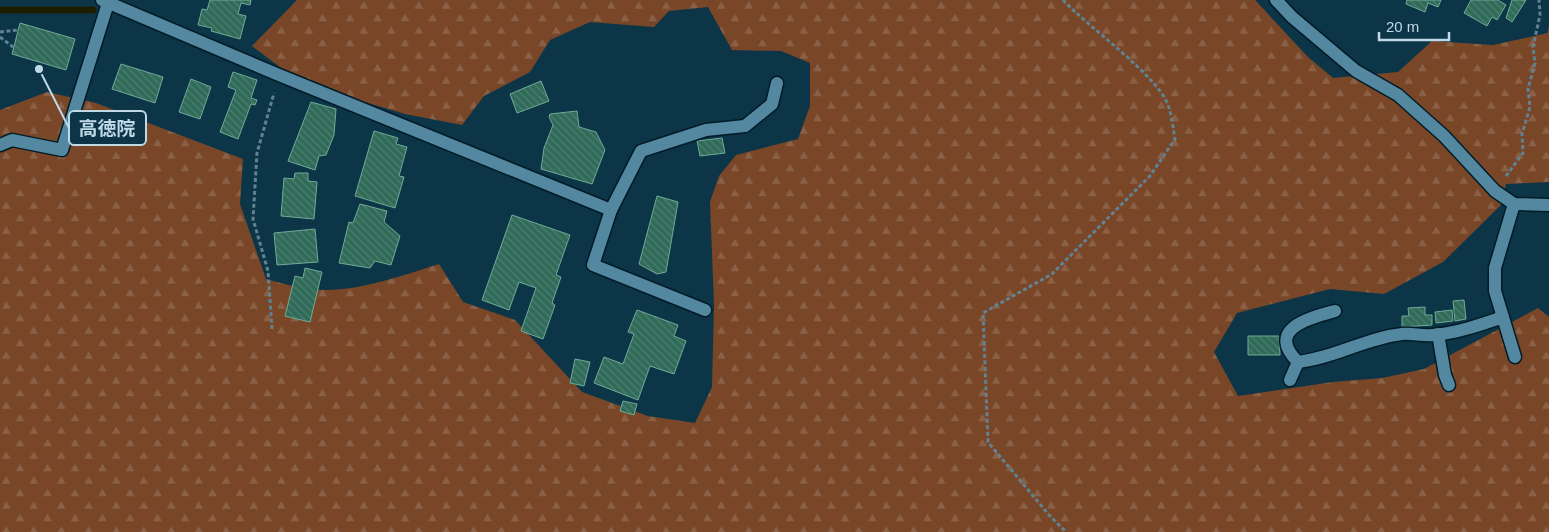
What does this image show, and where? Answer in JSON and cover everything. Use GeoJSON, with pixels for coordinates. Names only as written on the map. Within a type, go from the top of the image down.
{"type":"FeatureCollection","features":[{"type":"Feature","properties":{"kind":"street"},"geometry":{"type":"LineString","coordinates":[[1276,0],[1292,17],[1356,71],[1398,95],[1444,136],[1495,191],[1514,204],[1549,205]]}},
{"type":"Feature","properties":{"kind":"street"},"geometry":{"type":"LineString","coordinates":[[0,145],[12,140],[62,150],[106,1],[279,75],[611,210]]}},
{"type":"Feature","properties":{"kind":"street"},"geometry":{"type":"LineString","coordinates":[[705,310],[593,265],[611,210],[641,151],[706,130],[745,126],[772,104],[777,82]]}},
{"type":"Feature","properties":{"kind":"street"},"geometry":{"type":"LineString","coordinates":[[1514,204],[1495,268],[1495,291],[1515,357]]}},
{"type":"Feature","properties":{"kind":"street"},"geometry":{"type":"LineString","coordinates":[[1298,362],[1291,355],[1287,340],[1290,330],[1299,322],[1335,311]]}},
{"type":"Feature","properties":{"kind":"street"},"geometry":{"type":"LineString","coordinates":[[1298,362],[1314,360],[1371,341],[1402,334],[1438,334],[1476,327],[1503,317]]}},
{"type":"Feature","properties":{"kind":"street"},"geometry":{"type":"LineString","coordinates":[[1438,334],[1445,375],[1449,385]]}},
{"type":"Feature","properties":{"kind":"street"},"geometry":{"type":"LineString","coordinates":[[1290,380],[1298,362]]}},
{"type":"Feature","properties":{"kind":"path"},"geometry":{"type":"LineString","coordinates":[[1062,0],[1081,20],[1150,79],[1168,104],[1176,139],[1150,176],[1052,274],[983,313],[988,442],[1049,516],[1066,532]]}},
{"type":"Feature","properties":{"kind":"path"},"geometry":{"type":"LineString","coordinates":[[1495,191],[1524,153],[1522,134],[1530,107],[1528,89],[1535,63],[1533,47],[1540,15],[1539,0]]}},
{"type":"Feature","properties":{"kind":"path"},"geometry":{"type":"LineString","coordinates":[[0,32],[18,30]]}},
{"type":"Feature","properties":{"kind":"path"},"geometry":{"type":"LineString","coordinates":[[0,37],[14,47]]}},
{"type":"Feature","properties":{"kind":"path"},"geometry":{"type":"LineString","coordinates":[[272,329],[268,271],[253,219],[257,153],[279,75]]}},
{"type":"Feature","properties":{"kind":"green space"},"geometry":{"type":"Polygon","coordinates":[[[297,0],[1255,0],[1308,57],[1333,78],[1398,72],[1432,41],[1493,45],[1548,33],[1549,24],[1549,182],[1506,184],[1501,205],[1443,262],[1384,294],[1330,289],[1237,313],[1214,352],[1238,396],[1333,382],[1382,378],[1424,369],[1538,308],[1549,317],[1549,532],[0,532],[0,110],[47,92],[96,103],[243,159],[240,204],[266,279],[303,288],[337,289],[372,284],[439,264],[463,302],[515,320],[582,392],[648,416],[695,423],[712,387],[714,305],[710,202],[719,176],[736,155],[798,139],[810,106],[810,63],[781,51],[732,50],[708,7],[669,11],[654,27],[590,22],[550,40],[530,72],[484,96],[462,125],[405,114],[301,83],[252,46],[297,0]]]}},
{"type":"Feature","properties":{"kind":"building"},"geometry":{"type":"Polygon","coordinates":[[[210,0],[251,0],[250,5],[241,3],[238,14],[246,16],[240,39],[211,31],[212,28],[198,25],[202,9],[207,10],[210,0]]]}},
{"type":"Feature","properties":{"kind":"building"},"geometry":{"type":"Polygon","coordinates":[[[1407,0],[1441,0],[1438,7],[1428,3],[1425,12],[1406,4],[1407,0]]]}},
{"type":"Feature","properties":{"kind":"building"},"geometry":{"type":"Polygon","coordinates":[[[1471,0],[1498,0],[1506,5],[1497,20],[1492,17],[1487,26],[1464,13],[1471,0]]]}},
{"type":"Feature","properties":{"kind":"building"},"geometry":{"type":"Polygon","coordinates":[[[1512,0],[1526,0],[1512,22],[1506,18],[1512,0]]]}},
{"type":"Feature","properties":{"kind":"building"},"geometry":{"type":"Polygon","coordinates":[[[20,23],[75,39],[66,70],[12,54],[20,23]]]}},
{"type":"Feature","properties":{"kind":"building"},"geometry":{"type":"Polygon","coordinates":[[[121,64],[163,77],[155,103],[112,89],[121,64]]]}},
{"type":"Feature","properties":{"kind":"building"},"geometry":{"type":"Polygon","coordinates":[[[233,72],[257,80],[251,98],[257,100],[255,105],[251,104],[238,139],[220,132],[236,90],[228,87],[233,72]]]}},
{"type":"Feature","properties":{"kind":"building"},"geometry":{"type":"Polygon","coordinates":[[[191,79],[211,87],[200,119],[179,112],[191,79]]]}},
{"type":"Feature","properties":{"kind":"building"},"geometry":{"type":"Polygon","coordinates":[[[541,81],[549,101],[517,113],[510,94],[541,81]]]}},
{"type":"Feature","properties":{"kind":"building"},"geometry":{"type":"Polygon","coordinates":[[[311,102],[336,109],[334,135],[326,155],[319,156],[315,170],[288,161],[311,102]]]}},
{"type":"Feature","properties":{"kind":"building"},"geometry":{"type":"Polygon","coordinates":[[[577,111],[579,127],[596,132],[605,150],[592,184],[541,169],[544,148],[553,125],[549,117],[550,114],[577,111]]]}},
{"type":"Feature","properties":{"kind":"building"},"geometry":{"type":"Polygon","coordinates":[[[374,131],[398,138],[396,144],[407,147],[399,176],[404,177],[395,208],[355,196],[374,131]]]}},
{"type":"Feature","properties":{"kind":"building"},"geometry":{"type":"Polygon","coordinates":[[[722,138],[725,153],[700,156],[697,141],[722,138]]]}},
{"type":"Feature","properties":{"kind":"building"},"geometry":{"type":"Polygon","coordinates":[[[295,173],[308,173],[308,181],[317,182],[314,219],[281,216],[284,178],[294,179],[295,173]]]}},
{"type":"Feature","properties":{"kind":"building"},"geometry":{"type":"Polygon","coordinates":[[[657,196],[678,202],[666,272],[657,274],[639,264],[657,196]]]}},
{"type":"Feature","properties":{"kind":"building"},"geometry":{"type":"Polygon","coordinates":[[[360,204],[387,211],[384,222],[400,236],[391,265],[375,261],[370,268],[339,263],[349,222],[353,223],[360,204]]]}},
{"type":"Feature","properties":{"kind":"building"},"geometry":{"type":"Polygon","coordinates":[[[512,215],[570,235],[556,275],[561,277],[552,303],[555,305],[543,339],[521,331],[536,288],[519,282],[509,310],[482,300],[512,215]]]}},
{"type":"Feature","properties":{"kind":"building"},"geometry":{"type":"Polygon","coordinates":[[[315,229],[318,262],[277,265],[274,233],[315,229]]]}},
{"type":"Feature","properties":{"kind":"building"},"geometry":{"type":"Polygon","coordinates":[[[305,268],[322,272],[310,322],[285,316],[295,276],[303,278],[305,268]]]}},
{"type":"Feature","properties":{"kind":"building"},"geometry":{"type":"Polygon","coordinates":[[[1464,300],[1466,319],[1455,321],[1453,301],[1464,300]]]}},
{"type":"Feature","properties":{"kind":"building"},"geometry":{"type":"Polygon","coordinates":[[[1425,307],[1425,315],[1432,315],[1432,325],[1402,327],[1402,316],[1409,316],[1408,308],[1425,307]]]}},
{"type":"Feature","properties":{"kind":"building"},"geometry":{"type":"Polygon","coordinates":[[[637,310],[678,325],[674,336],[686,341],[674,374],[650,366],[638,400],[594,383],[604,357],[623,364],[634,334],[628,332],[637,310]]]}},
{"type":"Feature","properties":{"kind":"building"},"geometry":{"type":"Polygon","coordinates":[[[1452,310],[1453,321],[1436,323],[1435,312],[1452,310]]]}},
{"type":"Feature","properties":{"kind":"building"},"geometry":{"type":"Polygon","coordinates":[[[1248,336],[1279,336],[1280,355],[1248,355],[1248,336]]]}},
{"type":"Feature","properties":{"kind":"building"},"geometry":{"type":"Polygon","coordinates":[[[575,359],[590,362],[584,386],[570,383],[575,359]]]}},
{"type":"Feature","properties":{"kind":"building"},"geometry":{"type":"Polygon","coordinates":[[[623,401],[637,404],[634,415],[620,411],[623,401]]]}},
{"type":"Feature","properties":{"kind":"waterway"},"geometry":{"type":"LineString","coordinates":[[0,10],[93,10]]}},
{"type":"Feature","properties":{"kind":"place","name":"高徳院"},"geometry":{"type":"Point","coordinates":[39,69]}}]}
